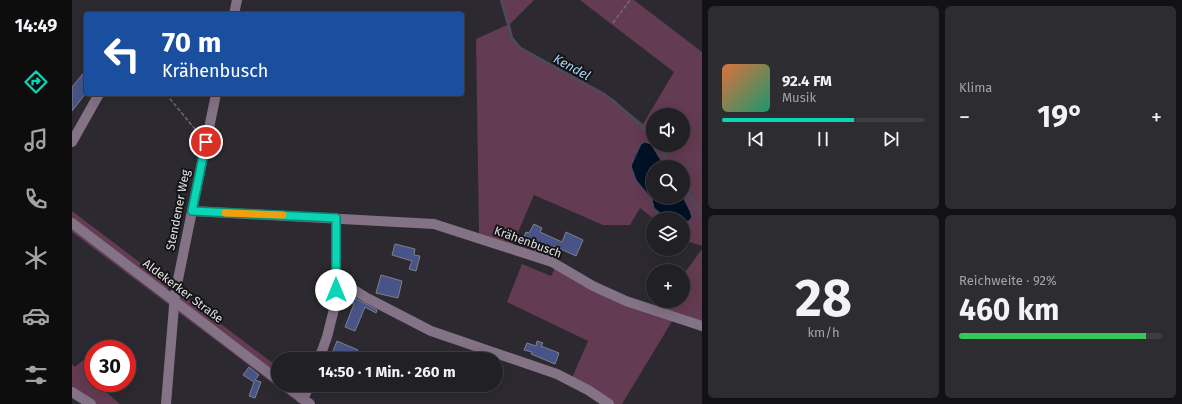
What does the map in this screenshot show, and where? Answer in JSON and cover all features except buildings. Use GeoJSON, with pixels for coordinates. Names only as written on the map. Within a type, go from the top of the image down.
{"type":"FeatureCollection","features":[{"type":"Feature","properties":{"kind":"street"},"geometry":{"type":"LineString","coordinates":[[234,12],[237,0]]}},
{"type":"Feature","properties":{"kind":"street"},"geometry":{"type":"LineString","coordinates":[[72,142],[98,96]]}},
{"type":"Feature","properties":{"kind":"street","name":"Stendener Weg"},"geometry":{"type":"LineString","coordinates":[[166,404],[174,301],[216,96]]}},
{"type":"Feature","properties":{"kind":"street","name":"Krähenbusch"},"geometry":{"type":"LineString","coordinates":[[192,211],[434,224],[552,262],[593,286],[626,301],[702,326]]}},
{"type":"Feature","properties":{"kind":"street"},"geometry":{"type":"LineString","coordinates":[[322,352],[327,338],[336,301],[336,218]]}},
{"type":"Feature","properties":{"kind":"street","name":"Aldekerker Straße"},"geometry":{"type":"LineString","coordinates":[[72,223],[271,375]]}},
{"type":"Feature","properties":{"kind":"street"},"geometry":{"type":"LineString","coordinates":[[336,279],[367,298],[431,331],[557,374],[588,390],[609,404]]}},
{"type":"Feature","properties":{"kind":"street"},"geometry":{"type":"LineString","coordinates":[[72,392],[90,404]]}},
{"type":"Feature","properties":{"kind":"street"},"geometry":{"type":"LineString","coordinates":[[293,392],[310,404]]}},
{"type":"Feature","properties":{"kind":"street"},"geometry":{"type":"LineString","coordinates":[[301,398],[306,392]]}},
{"type":"Feature","properties":{"kind":"path"},"geometry":{"type":"LineString","coordinates":[[613,23],[630,0]]}},
{"type":"Feature","properties":{"kind":"path"},"geometry":{"type":"LineString","coordinates":[[168,96],[206,142]]}},
{"type":"Feature","properties":{"kind":"shaded area"},"geometry":{"type":"Polygon","coordinates":[[[500,0],[534,0],[510,24],[513,37],[521,47],[605,93],[643,124],[646,119],[646,144],[641,144],[640,149],[634,156],[636,180],[646,192],[646,204],[653,204],[654,208],[659,212],[646,213],[640,208],[630,225],[603,225],[534,195],[512,246],[479,234],[476,39],[507,25],[500,0]]]}},
{"type":"Feature","properties":{"kind":"shaded area"},"geometry":{"type":"Polygon","coordinates":[[[580,0],[634,0],[702,52],[702,246],[690,242],[690,219],[692,217],[686,204],[690,204],[690,160],[661,160],[656,152],[690,152],[690,108],[653,108],[674,72],[580,0]]]}},
{"type":"Feature","properties":{"kind":"shaded area"},"geometry":{"type":"Polygon","coordinates":[[[72,211],[171,286],[166,290],[72,220],[72,211]]]}},
{"type":"Feature","properties":{"kind":"shaded area"},"geometry":{"type":"Polygon","coordinates":[[[72,228],[169,301],[169,305],[72,232],[72,228]]]}},
{"type":"Feature","properties":{"kind":"shaded area"},"geometry":{"type":"Polygon","coordinates":[[[702,249],[702,323],[659,308],[690,308],[690,265],[702,249]]]}},
{"type":"Feature","properties":{"kind":"shaded area"},"geometry":{"type":"Polygon","coordinates":[[[522,264],[551,276],[556,266],[646,306],[646,308],[651,308],[674,318],[622,404],[613,404],[572,378],[588,341],[507,302],[522,264]]]}},
{"type":"Feature","properties":{"kind":"shaded area"},"geometry":{"type":"Polygon","coordinates":[[[180,293],[271,362],[271,370],[183,304],[179,298],[180,293]]]}},
{"type":"Feature","properties":{"kind":"shaded area"},"geometry":{"type":"Polygon","coordinates":[[[180,310],[271,378],[271,382],[178,312],[180,310]]]}},
{"type":"Feature","properties":{"kind":"shaded area"},"geometry":{"type":"Polygon","coordinates":[[[84,360],[84,392],[106,392],[120,404],[96,404],[72,388],[72,364],[75,367],[84,360]]]}},
{"type":"Feature","properties":{"kind":"shaded area"},"geometry":{"type":"Polygon","coordinates":[[[284,392],[289,392],[305,404],[300,404],[284,392]]]}},
{"type":"Feature","properties":{"kind":"water"},"geometry":{"type":"Polygon","coordinates":[[[646,142],[646,152],[656,152],[661,160],[646,160],[646,192],[636,180],[631,166],[641,144],[646,142]]]}},
{"type":"Feature","properties":{"kind":"water"},"geometry":{"type":"Polygon","coordinates":[[[653,204],[686,204],[690,211],[692,217],[690,220],[690,212],[659,212],[654,208],[653,204]]]}},
{"type":"Feature","properties":{"kind":"waterway","name":"Kendel"},"geometry":{"type":"LineString","coordinates":[[501,0],[512,38],[519,47],[613,100],[646,131]]}},
{"type":"Feature","properties":{"kind":"waterway","name":"Kendel"},"geometry":{"type":"LineString","coordinates":[[662,152],[668,160]]}},
{"type":"Feature","properties":{"kind":"waterway","name":"Kendel"},"geometry":{"type":"LineString","coordinates":[[690,195],[702,214]]}},
{"type":"Feature","properties":{"kind":"slow traffic"},"geometry":{"type":"LineString","coordinates":[[225,213],[283,215]]}},
{"type":"Feature","properties":{"kind":"route"},"geometry":{"type":"LineString","coordinates":[[206,142],[192,211],[336,218],[336,290]]}}]}
